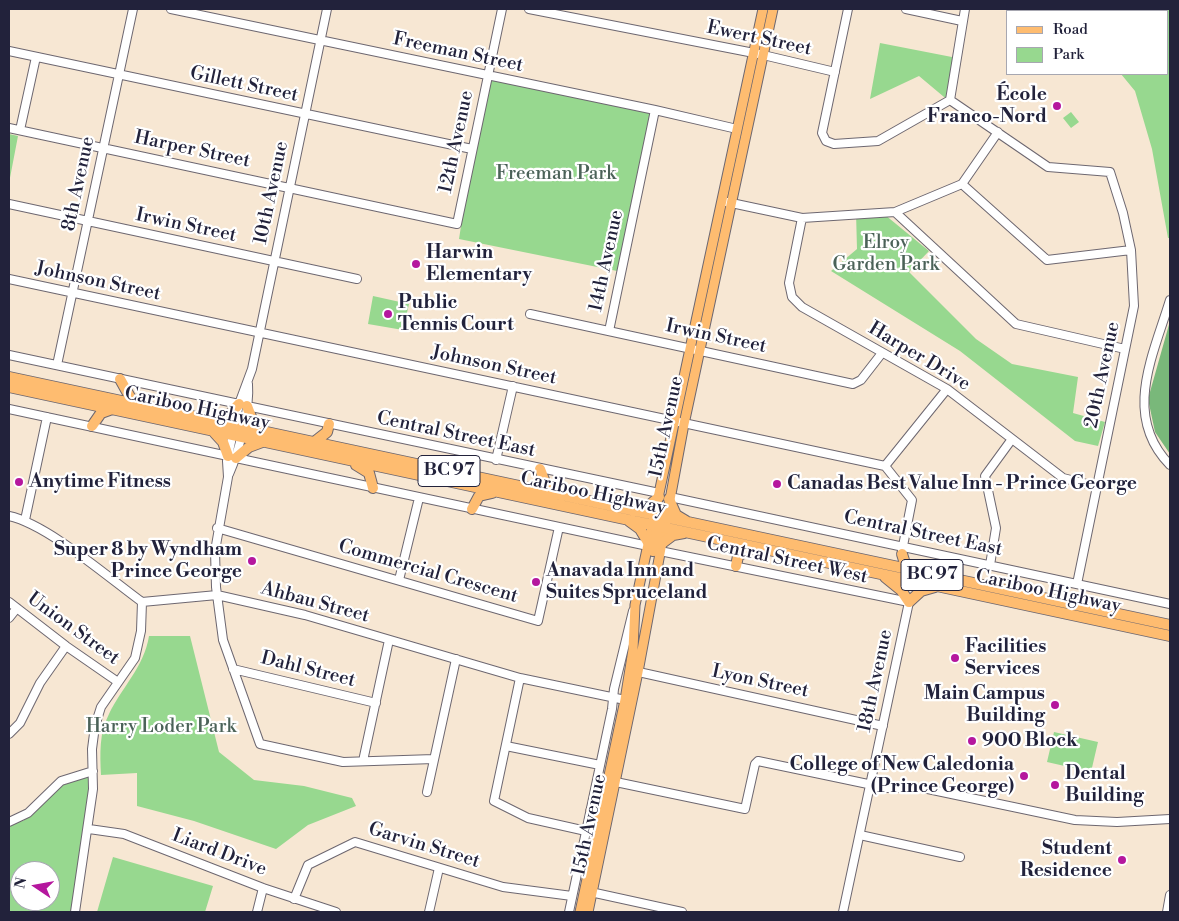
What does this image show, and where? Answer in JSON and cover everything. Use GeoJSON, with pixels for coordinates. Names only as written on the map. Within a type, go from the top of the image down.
{"type":"FeatureCollection","features":[{"type":"Feature","properties":{"kind":"highway","name":"Cariboo Highway"},"geometry":{"type":"LineString","coordinates":[[9,377],[138,405],[238,431],[560,496],[627,515]]}},
{"type":"Feature","properties":{"kind":"highway"},"geometry":{"type":"LineString","coordinates":[[120,379],[130,397],[138,405]]}},
{"type":"Feature","properties":{"kind":"highway","name":"Cariboo Highway"},"geometry":{"type":"LineString","coordinates":[[9,387],[112,409],[212,425]]}},
{"type":"Feature","properties":{"kind":"highway"},"geometry":{"type":"LineString","coordinates":[[243,405],[253,422],[267,437],[232,457],[212,425],[243,405]]}},
{"type":"Feature","properties":{"kind":"highway"},"geometry":{"type":"LineString","coordinates":[[92,426],[100,413],[112,409]]}},
{"type":"Feature","properties":{"kind":"highway"},"geometry":{"type":"LineString","coordinates":[[312,443],[328,428],[336,452],[366,469],[371,478],[373,488]]}},
{"type":"Feature","properties":{"kind":"highway","name":"Cariboo Highway"},"geometry":{"type":"LineString","coordinates":[[267,437],[312,443],[336,452],[503,493],[890,566],[1170,625]]}},
{"type":"Feature","properties":{"kind":"highway"},"geometry":{"type":"LineString","coordinates":[[540,469],[546,485],[560,496]]}},
{"type":"Feature","properties":{"kind":"highway"},"geometry":{"type":"LineString","coordinates":[[472,509],[482,494],[503,493]]}},
{"type":"Feature","properties":{"kind":"highway"},"geometry":{"type":"LineString","coordinates":[[654,547],[627,515],[646,508],[659,495]]}},
{"type":"Feature","properties":{"kind":"highway"},"geometry":{"type":"LineString","coordinates":[[670,498],[676,514],[693,529]]}},
{"type":"Feature","properties":{"kind":"highway"},"geometry":{"type":"LineString","coordinates":[[654,547],[659,522]]}},
{"type":"Feature","properties":{"kind":"highway"},"geometry":{"type":"LineString","coordinates":[[654,547],[673,535],[693,529]]}},
{"type":"Feature","properties":{"kind":"highway","name":"Cariboo Highway"},"geometry":{"type":"LineString","coordinates":[[693,529],[726,540],[1170,636]]}},
{"type":"Feature","properties":{"kind":"highway"},"geometry":{"type":"LineString","coordinates":[[726,540],[737,561],[754,546]]}},
{"type":"Feature","properties":{"kind":"highway"},"geometry":{"type":"LineString","coordinates":[[890,566],[902,550]]}},
{"type":"Feature","properties":{"kind":"highway"},"geometry":{"type":"LineString","coordinates":[[902,550],[907,570]]}},
{"type":"Feature","properties":{"kind":"highway"},"geometry":{"type":"LineString","coordinates":[[878,573],[895,584],[908,602]]}},
{"type":"Feature","properties":{"kind":"highway"},"geometry":{"type":"LineString","coordinates":[[908,602],[910,589],[915,581],[927,574]]}},
{"type":"Feature","properties":{"kind":"highway"},"geometry":{"type":"LineString","coordinates":[[908,602],[921,591],[943,587]]}},
{"type":"Feature","properties":{"kind":"main road","name":"15th Avenue"},"geometry":{"type":"LineString","coordinates":[[659,522],[670,498],[680,422],[758,54],[763,9]]}},
{"type":"Feature","properties":{"kind":"main road","name":"15th Avenue"},"geometry":{"type":"LineString","coordinates":[[727,202],[737,129],[773,9]]}},
{"type":"Feature","properties":{"kind":"main road","name":"15th Avenue"},"geometry":{"type":"LineString","coordinates":[[659,522],[659,495],[680,422]]}},
{"type":"Feature","properties":{"kind":"main road","name":"15th Avenue"},"geometry":{"type":"LineString","coordinates":[[580,912],[588,892],[652,591],[654,547]]}},
{"type":"Feature","properties":{"kind":"main road","name":"15th Avenue"},"geometry":{"type":"LineString","coordinates":[[634,671],[636,605],[654,547]]}},
{"type":"Feature","properties":{"kind":"main road","name":"15th Avenue"},"geometry":{"type":"LineString","coordinates":[[588,912],[588,892],[597,830],[612,781]]}},
{"type":"Feature","properties":{"kind":"main road"},"geometry":{"type":"LineString","coordinates":[[591,810],[597,830]]}},
{"type":"Feature","properties":{"kind":"street","name":"8th Avenue"},"geometry":{"type":"LineString","coordinates":[[57,365],[132,9]]}},
{"type":"Feature","properties":{"kind":"street","name":"Freeman Street"},"geometry":{"type":"LineString","coordinates":[[171,9],[655,110],[737,129]]}},
{"type":"Feature","properties":{"kind":"street","name":"10th Avenue"},"geometry":{"type":"LineString","coordinates":[[327,9],[218,528],[215,551],[217,595],[223,640],[260,744],[343,762],[363,761]]}},
{"type":"Feature","properties":{"kind":"street","name":"12th Avenue"},"geometry":{"type":"LineString","coordinates":[[457,224],[502,9]]}},
{"type":"Feature","properties":{"kind":"street","name":"Ewert Street"},"geometry":{"type":"LineString","coordinates":[[529,9],[758,54],[835,72]]}},
{"type":"Feature","properties":{"kind":"street"},"geometry":{"type":"LineString","coordinates":[[848,9],[822,133],[826,141],[834,144],[878,141],[950,100]]}},
{"type":"Feature","properties":{"kind":"street"},"geometry":{"type":"LineString","coordinates":[[906,9],[962,21]]}},
{"type":"Feature","properties":{"kind":"street"},"geometry":{"type":"LineString","coordinates":[[950,100],[964,9]]}},
{"type":"Feature","properties":{"kind":"street","name":"Gillett Street"},"geometry":{"type":"LineString","coordinates":[[9,51],[472,149]]}},
{"type":"Feature","properties":{"kind":"street"},"geometry":{"type":"LineString","coordinates":[[20,130],[36,57]]}},
{"type":"Feature","properties":{"kind":"street"},"geometry":{"type":"LineString","coordinates":[[727,202],[802,218],[896,212],[962,184],[998,132],[950,100]]}},
{"type":"Feature","properties":{"kind":"street","name":"14th Avenue"},"geometry":{"type":"LineString","coordinates":[[609,330],[655,110]]}},
{"type":"Feature","properties":{"kind":"street","name":"Harper Street"},"geometry":{"type":"LineString","coordinates":[[9,128],[457,224]]}},
{"type":"Feature","properties":{"kind":"street","name":"20th Avenue"},"geometry":{"type":"LineString","coordinates":[[998,132],[1048,167],[1110,172],[1123,213],[1131,250],[1134,306],[1095,486],[1077,584]]}},
{"type":"Feature","properties":{"kind":"street"},"geometry":{"type":"LineString","coordinates":[[962,184],[1047,260],[1131,250]]}},
{"type":"Feature","properties":{"kind":"street","name":"Irwin Street"},"geometry":{"type":"LineString","coordinates":[[9,204],[357,279]]}},
{"type":"Feature","properties":{"kind":"street"},"geometry":{"type":"LineString","coordinates":[[896,212],[1016,324],[1125,349]]}},
{"type":"Feature","properties":{"kind":"street","name":"Harper Drive"},"geometry":{"type":"LineString","coordinates":[[802,218],[789,283],[792,298],[802,307],[947,389],[1064,478],[1095,486]]}},
{"type":"Feature","properties":{"kind":"street","name":"Johnson Street"},"geometry":{"type":"LineString","coordinates":[[9,279],[885,466]]}},
{"type":"Feature","properties":{"kind":"street"},"geometry":{"type":"LineString","coordinates":[[1170,300],[1148,374],[1143,409],[1148,432],[1159,454],[1170,465]]}},
{"type":"Feature","properties":{"kind":"street","name":"Irwin Street"},"geometry":{"type":"LineString","coordinates":[[530,314],[853,384],[861,380],[882,352]]}},
{"type":"Feature","properties":{"kind":"street","name":"Central Street East"},"geometry":{"type":"LineString","coordinates":[[9,355],[243,405],[328,428],[496,460],[659,495]]}},
{"type":"Feature","properties":{"kind":"street"},"geometry":{"type":"LineString","coordinates":[[496,460],[513,386]]}},
{"type":"Feature","properties":{"kind":"street"},"geometry":{"type":"LineString","coordinates":[[902,550],[912,500],[885,466],[947,389]]}},
{"type":"Feature","properties":{"kind":"street","name":"Central Street West"},"geometry":{"type":"LineString","coordinates":[[9,409],[419,498],[654,547],[737,561],[908,602]]}},
{"type":"Feature","properties":{"kind":"street"},"geometry":{"type":"LineString","coordinates":[[25,520],[47,417]]}},
{"type":"Feature","properties":{"kind":"street"},"geometry":{"type":"LineString","coordinates":[[990,565],[996,528],[985,476],[1012,439]]}},
{"type":"Feature","properties":{"kind":"street"},"geometry":{"type":"LineString","coordinates":[[400,580],[419,498]]}},
{"type":"Feature","properties":{"kind":"street","name":"Central Street East"},"geometry":{"type":"LineString","coordinates":[[670,498],[902,550],[990,565],[1170,604]]}},
{"type":"Feature","properties":{"kind":"street"},"geometry":{"type":"LineString","coordinates":[[9,516],[25,520],[142,602],[141,631],[135,658],[101,707],[95,726],[92,750],[94,789],[75,912]]}},
{"type":"Feature","properties":{"kind":"street","name":"Commercial Crescent"},"geometry":{"type":"LineString","coordinates":[[218,528],[538,621],[559,527]]}},
{"type":"Feature","properties":{"kind":"street","name":"Ahbau Street"},"geometry":{"type":"LineString","coordinates":[[142,602],[217,595],[305,615],[520,678],[628,701]]}},
{"type":"Feature","properties":{"kind":"street","name":"Union Street"},"geometry":{"type":"LineString","coordinates":[[9,602],[66,646],[118,682]]}},
{"type":"Feature","properties":{"kind":"street","name":"18th Avenue"},"geometry":{"type":"LineString","coordinates":[[843,912],[908,602]]}},
{"type":"Feature","properties":{"kind":"street","name":"15th Avenue"},"geometry":{"type":"LineString","coordinates":[[569,912],[628,623],[636,605]]}},
{"type":"Feature","properties":{"kind":"street"},"geometry":{"type":"LineString","coordinates":[[9,618],[17,608]]}},
{"type":"Feature","properties":{"kind":"street"},"geometry":{"type":"LineString","coordinates":[[389,640],[363,761],[434,759]]}},
{"type":"Feature","properties":{"kind":"street"},"geometry":{"type":"LineString","coordinates":[[9,734],[20,722],[40,683],[66,646]]}},
{"type":"Feature","properties":{"kind":"street"},"geometry":{"type":"LineString","coordinates":[[427,792],[456,659]]}},
{"type":"Feature","properties":{"kind":"street","name":"Dahl Street"},"geometry":{"type":"LineString","coordinates":[[233,669],[376,703]]}},
{"type":"Feature","properties":{"kind":"street","name":"Lyon Street"},"geometry":{"type":"LineString","coordinates":[[634,671],[883,726]]}},
{"type":"Feature","properties":{"kind":"street"},"geometry":{"type":"LineString","coordinates":[[520,678],[494,801],[528,818],[586,831]]}},
{"type":"Feature","properties":{"kind":"street"},"geometry":{"type":"LineString","coordinates":[[506,746],[600,765]]}},
{"type":"Feature","properties":{"kind":"street"},"geometry":{"type":"LineString","coordinates":[[612,781],[743,809],[755,764],[758,761],[887,788],[923,788],[1075,820],[1117,822],[1170,819]]}},
{"type":"Feature","properties":{"kind":"street"},"geometry":{"type":"LineString","coordinates":[[9,822],[28,813],[61,780],[93,770]]}},
{"type":"Feature","properties":{"kind":"street","name":"Liard Drive"},"geometry":{"type":"LineString","coordinates":[[89,829],[124,834],[263,888],[330,911]]}},
{"type":"Feature","properties":{"kind":"street"},"geometry":{"type":"LineString","coordinates":[[860,835],[960,857]]}},
{"type":"Feature","properties":{"kind":"street","name":"Garvin Street"},"geometry":{"type":"LineString","coordinates":[[294,899],[308,865],[355,842],[503,887],[572,896]]}},
{"type":"Feature","properties":{"kind":"street"},"geometry":{"type":"LineString","coordinates":[[429,912],[439,868]]}},
{"type":"Feature","properties":{"kind":"street"},"geometry":{"type":"LineString","coordinates":[[257,912],[263,888]]}},
{"type":"Feature","properties":{"kind":"street"},"geometry":{"type":"LineString","coordinates":[[588,892],[682,912]]}},
{"type":"Feature","properties":{"kind":"street"},"geometry":{"type":"LineString","coordinates":[[1166,912],[1170,899]]}},
{"type":"Feature","properties":{"kind":"green space"},"geometry":{"type":"Polygon","coordinates":[[[1066,9],[1170,9],[1170,238],[1168,238],[1152,149],[1135,91],[1122,75],[1169,75],[1169,10],[1066,9]]]}},
{"type":"Feature","properties":{"kind":"green space"},"geometry":{"type":"Polygon","coordinates":[[[880,43],[957,58],[950,102],[919,76],[870,99],[880,43]]]}},
{"type":"Feature","properties":{"kind":"green space","name":"Freeman Park"},"geometry":{"type":"Polygon","coordinates":[[[490,74],[655,108],[622,272],[459,239],[473,149],[490,74]]]}},
{"type":"Feature","properties":{"kind":"green space"},"geometry":{"type":"Polygon","coordinates":[[[1071,112],[1079,122],[1071,128],[1063,118],[1071,112]]]}},
{"type":"Feature","properties":{"kind":"green space"},"geometry":{"type":"Polygon","coordinates":[[[9,134],[18,136],[9,183],[9,134]]]}},
{"type":"Feature","properties":{"kind":"green space","name":"Elroy Garden Park"},"geometry":{"type":"Polygon","coordinates":[[[879,210],[929,251],[909,272],[976,339],[1012,364],[1078,377],[1073,413],[1105,422],[1098,446],[1075,441],[960,351],[831,271],[857,249],[856,212],[879,210]]]}},
{"type":"Feature","properties":{"kind":"green space","name":"Public Tennis Court"},"geometry":{"type":"Polygon","coordinates":[[[373,296],[409,304],[403,330],[368,324],[373,296]]]}},
{"type":"Feature","properties":{"kind":"green space"},"geometry":{"type":"Polygon","coordinates":[[[1170,321],[1170,454],[1155,432],[1148,399],[1170,321]]]}},
{"type":"Feature","properties":{"kind":"green space","name":"Harry Loder Park"},"geometry":{"type":"Polygon","coordinates":[[[149,636],[190,636],[219,752],[254,780],[304,786],[352,798],[356,806],[308,825],[276,849],[194,821],[137,806],[137,773],[101,775],[101,744],[106,721],[114,704],[138,667],[149,636]]]}},
{"type":"Feature","properties":{"kind":"green space"},"geometry":{"type":"Polygon","coordinates":[[[1054,732],[1098,742],[1091,772],[1047,762],[1054,732]]]}},
{"type":"Feature","properties":{"kind":"green space"},"geometry":{"type":"Polygon","coordinates":[[[91,776],[72,912],[9,912],[9,822],[23,821],[69,779],[91,776]]]}},
{"type":"Feature","properties":{"kind":"green space"},"geometry":{"type":"Polygon","coordinates":[[[113,857],[213,886],[205,912],[97,912],[113,857]]]}},
{"type":"Feature","properties":{"kind":"place","name":"École Franco-Nord"},"geometry":{"type":"Point","coordinates":[1057,106]}},
{"type":"Feature","properties":{"kind":"place","name":"Harwin Elementary"},"geometry":{"type":"Point","coordinates":[416,264]}},
{"type":"Feature","properties":{"kind":"place","name":"Public Tennis Court"},"geometry":{"type":"Point","coordinates":[388,314]}},
{"type":"Feature","properties":{"kind":"place","name":"Anytime Fitness"},"geometry":{"type":"Point","coordinates":[19,482]}},
{"type":"Feature","properties":{"kind":"place","name":"Canadas Best Value Inn - Prince George"},"geometry":{"type":"Point","coordinates":[777,484]}},
{"type":"Feature","properties":{"kind":"place","name":"Super 8 by Wyndham Prince George"},"geometry":{"type":"Point","coordinates":[252,561]}},
{"type":"Feature","properties":{"kind":"place","name":"Anavada Inn and Suites Spruceland"},"geometry":{"type":"Point","coordinates":[536,582]}},
{"type":"Feature","properties":{"kind":"place","name":"Facilities Services"},"geometry":{"type":"Point","coordinates":[955,658]}},
{"type":"Feature","properties":{"kind":"place","name":"Main Campus Building"},"geometry":{"type":"Point","coordinates":[1055,705]}},
{"type":"Feature","properties":{"kind":"place","name":"900 Block"},"geometry":{"type":"Point","coordinates":[972,741]}},
{"type":"Feature","properties":{"kind":"place","name":"College of New Caledonia (Prince George)"},"geometry":{"type":"Point","coordinates":[1024,776]}},
{"type":"Feature","properties":{"kind":"place","name":"Dental Building"},"geometry":{"type":"Point","coordinates":[1055,785]}},
{"type":"Feature","properties":{"kind":"place","name":"Student Residence"},"geometry":{"type":"Point","coordinates":[1122,860]}}]}
